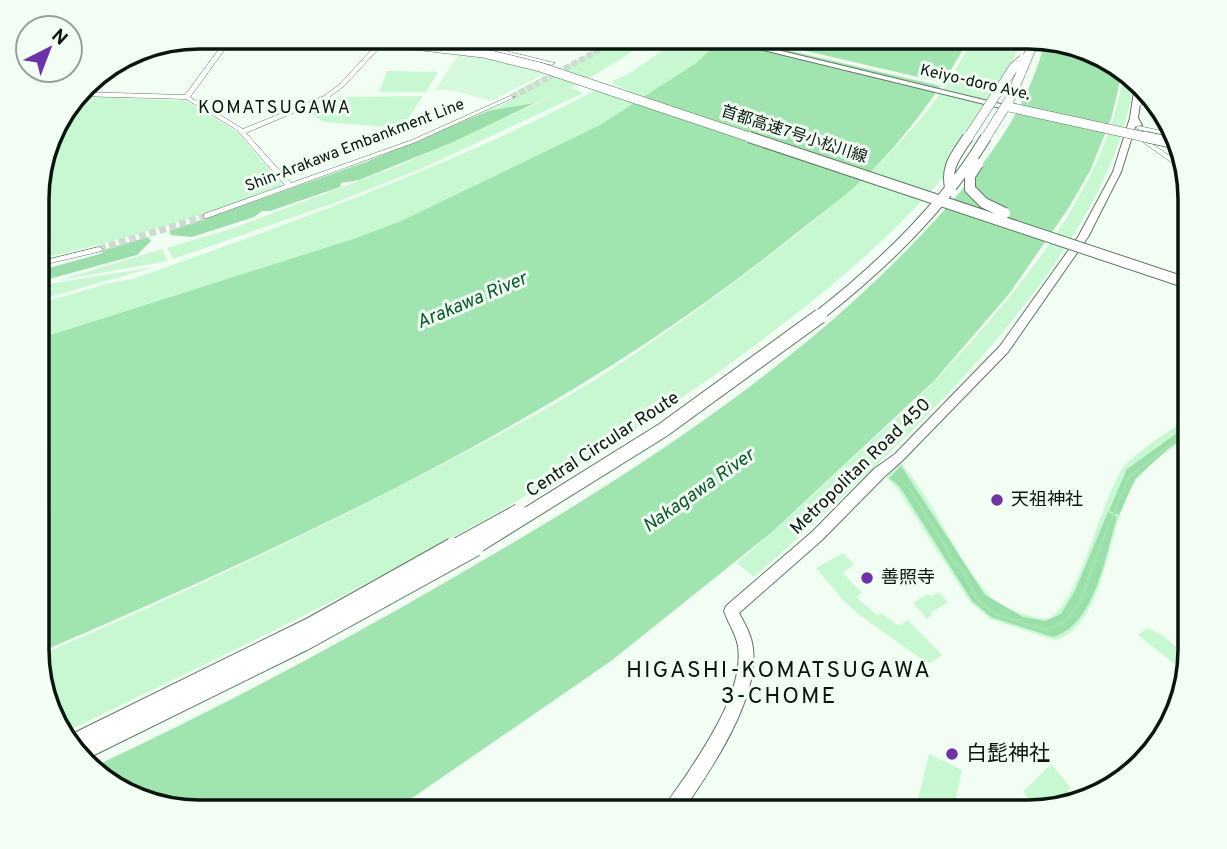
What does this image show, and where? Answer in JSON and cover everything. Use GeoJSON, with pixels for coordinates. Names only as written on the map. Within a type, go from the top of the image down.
{"type":"FeatureCollection","features":[{"type":"Feature","properties":{"kind":"highway","name":"首都高速7号小松川線"},"geometry":{"type":"LineString","coordinates":[[450,49],[540,67],[1178,281]]}},
{"type":"Feature","properties":{"kind":"highway","name":"首都高速7号小松川線"},"geometry":{"type":"LineString","coordinates":[[477,49],[543,65],[1178,272]]}},
{"type":"Feature","properties":{"kind":"highway","name":"Keiyo-doro Ave."},"geometry":{"type":"LineString","coordinates":[[768,49],[1163,134]]}},
{"type":"Feature","properties":{"kind":"highway","name":"Keiyo-doro Ave."},"geometry":{"type":"LineString","coordinates":[[789,49],[1008,100],[1167,143]]}},
{"type":"Feature","properties":{"kind":"highway","name":"Central Circular Route"},"geometry":{"type":"LineString","coordinates":[[79,740],[312,626],[448,552],[596,464],[722,379],[823,302],[917,214],[983,133],[1001,105],[1027,49]]}},
{"type":"Feature","properties":{"kind":"highway","name":"Central Circular Route"},"geometry":{"type":"LineString","coordinates":[[86,749],[234,678],[401,590],[555,501],[710,397],[799,332],[900,242],[975,156],[1008,100],[1031,49]]}},
{"type":"Feature","properties":{"kind":"highway"},"geometry":{"type":"LineString","coordinates":[[1023,59],[1014,67],[950,165],[947,178],[950,190],[966,207],[1001,224],[1178,286]]}},
{"type":"Feature","properties":{"kind":"highway"},"geometry":{"type":"LineString","coordinates":[[1008,100],[1015,105],[970,176],[970,189],[978,199],[992,208],[1087,244]]}},
{"type":"Feature","properties":{"kind":"main road","name":"Metropolitan Road 450"},"geometry":{"type":"LineString","coordinates":[[680,800],[722,734],[743,677],[746,649],[731,611],[817,536],[879,473],[899,457],[1004,349],[1083,237],[1112,183],[1138,97]]}},
{"type":"Feature","properties":{"kind":"main road"},"geometry":{"type":"LineString","coordinates":[[1134,118],[1139,128]]}},
{"type":"Feature","properties":{"kind":"main road"},"geometry":{"type":"LineString","coordinates":[[1123,152],[1130,141],[1146,142]]}},
{"type":"Feature","properties":{"kind":"street"},"geometry":{"type":"LineString","coordinates":[[187,97],[222,49]]}},
{"type":"Feature","properties":{"kind":"street"},"geometry":{"type":"LineString","coordinates":[[242,132],[330,95],[373,49]]}},
{"type":"Feature","properties":{"kind":"street"},"geometry":{"type":"LineString","coordinates":[[435,49],[469,52],[539,68],[553,64],[493,49]]}},
{"type":"Feature","properties":{"kind":"street"},"geometry":{"type":"LineString","coordinates":[[92,94],[187,97],[242,132],[290,187]]}},
{"type":"Feature","properties":{"kind":"street","name":"Shin-Arakawa Embankment Line"},"geometry":{"type":"LineString","coordinates":[[207,216],[414,141],[512,97]]}},
{"type":"Feature","properties":{"kind":"street"},"geometry":{"type":"LineString","coordinates":[[1138,105],[1141,100]]}},
{"type":"Feature","properties":{"kind":"street"},"geometry":{"type":"LineString","coordinates":[[1139,128],[1163,134]]}},
{"type":"Feature","properties":{"kind":"street"},"geometry":{"type":"LineString","coordinates":[[1146,142],[1168,145]]}},
{"type":"Feature","properties":{"kind":"street"},"geometry":{"type":"LineString","coordinates":[[1146,142],[1173,162]]}},
{"type":"Feature","properties":{"kind":"street"},"geometry":{"type":"LineString","coordinates":[[49,261],[99,249]]}},
{"type":"Feature","properties":{"kind":"shaded area"},"geometry":{"type":"Polygon","coordinates":[[[597,49],[635,49],[552,97],[509,109],[488,111],[516,98],[510,94],[551,73],[560,75],[568,70],[562,68],[597,49]]]}},
{"type":"Feature","properties":{"kind":"shaded area"},"geometry":{"type":"Polygon","coordinates":[[[664,49],[711,49],[696,63],[600,125],[401,221],[356,238],[49,336],[49,301],[133,279],[368,193],[483,145],[596,90],[619,95],[628,90],[614,85],[613,81],[632,72],[664,49]]]}},
{"type":"Feature","properties":{"kind":"shaded area"},"geometry":{"type":"Polygon","coordinates":[[[966,49],[1018,49],[1004,81],[949,153],[957,161],[909,215],[800,311],[742,355],[585,460],[422,554],[71,729],[57,698],[49,651],[326,524],[498,435],[600,377],[721,293],[861,181],[913,128],[956,70],[966,49]]]}},
{"type":"Feature","properties":{"kind":"shaded area"},"geometry":{"type":"Polygon","coordinates":[[[459,54],[548,72],[491,101],[452,90],[435,90],[459,54]]]}},
{"type":"Feature","properties":{"kind":"shaded area"},"geometry":{"type":"Polygon","coordinates":[[[387,71],[438,72],[426,92],[379,92],[387,71]]]}},
{"type":"Feature","properties":{"kind":"shaded area"},"geometry":{"type":"Polygon","coordinates":[[[1121,82],[1131,91],[1116,149],[1083,218],[1038,287],[985,353],[926,416],[754,577],[737,563],[918,398],[1016,289],[1075,204],[1098,160],[1115,115],[1121,82]]]}},
{"type":"Feature","properties":{"kind":"shaded area"},"geometry":{"type":"Polygon","coordinates":[[[571,88],[583,93],[425,167],[337,202],[173,259],[167,248],[231,229],[396,167],[571,88]]]}},
{"type":"Feature","properties":{"kind":"shaded area"},"geometry":{"type":"Polygon","coordinates":[[[423,96],[402,128],[324,122],[308,112],[338,97],[423,96]]]}},
{"type":"Feature","properties":{"kind":"shaded area"},"geometry":{"type":"Polygon","coordinates":[[[90,97],[186,101],[236,131],[281,182],[282,187],[222,208],[100,245],[49,257],[49,199],[54,160],[64,133],[90,97]]]}},
{"type":"Feature","properties":{"kind":"shaded area"},"geometry":{"type":"Polygon","coordinates":[[[535,103],[453,142],[359,180],[341,183],[340,187],[270,211],[262,211],[254,217],[192,237],[171,235],[169,231],[366,162],[488,111],[535,103]]]}},
{"type":"Feature","properties":{"kind":"shaded area"},"geometry":{"type":"Polygon","coordinates":[[[148,237],[151,241],[137,255],[49,279],[49,268],[103,253],[103,250],[148,237]]]}},
{"type":"Feature","properties":{"kind":"shaded area"},"geometry":{"type":"Polygon","coordinates":[[[162,249],[168,261],[60,280],[162,249]]]}},
{"type":"Feature","properties":{"kind":"shaded area"},"geometry":{"type":"Polygon","coordinates":[[[155,267],[49,297],[49,284],[155,267]]]}},
{"type":"Feature","properties":{"kind":"shaded area"},"geometry":{"type":"Polygon","coordinates":[[[1178,426],[1178,444],[1141,474],[1126,499],[1096,594],[1086,615],[1072,631],[1055,640],[990,619],[970,602],[897,488],[886,477],[901,463],[987,593],[1008,608],[1025,615],[1051,618],[1072,590],[1121,471],[1143,449],[1178,426]]]}},
{"type":"Feature","properties":{"kind":"shaded area"},"geometry":{"type":"Polygon","coordinates":[[[1178,433],[1178,442],[1135,479],[1119,515],[1109,511],[1127,469],[1178,433]]]}},
{"type":"Feature","properties":{"kind":"shaded area"},"geometry":{"type":"Polygon","coordinates":[[[901,466],[985,595],[1023,617],[1045,621],[1061,614],[1075,591],[1108,512],[1117,517],[1097,586],[1079,618],[1067,630],[1053,637],[991,617],[972,601],[900,487],[889,478],[901,466]]]}},
{"type":"Feature","properties":{"kind":"shaded area"},"geometry":{"type":"Polygon","coordinates":[[[843,553],[854,564],[843,573],[862,593],[856,597],[878,616],[881,613],[899,626],[908,620],[942,655],[930,663],[923,660],[858,614],[842,599],[816,568],[843,553]]]}},
{"type":"Feature","properties":{"kind":"shaded area"},"geometry":{"type":"Polygon","coordinates":[[[939,592],[948,603],[931,612],[932,615],[927,619],[913,603],[928,594],[931,596],[939,592]]]}},
{"type":"Feature","properties":{"kind":"shaded area"},"geometry":{"type":"Polygon","coordinates":[[[1147,628],[1162,635],[1178,648],[1177,666],[1138,635],[1147,628]]]}},
{"type":"Feature","properties":{"kind":"shaded area"},"geometry":{"type":"Polygon","coordinates":[[[929,754],[962,770],[956,800],[918,800],[929,754]]]}},
{"type":"Feature","properties":{"kind":"shaded area"},"geometry":{"type":"Polygon","coordinates":[[[1051,764],[1071,788],[1068,790],[1070,794],[1047,799],[1028,800],[1024,791],[1051,764]]]}},
{"type":"Feature","properties":{"kind":"water","name":"Arakawa River"},"geometry":{"type":"Polygon","coordinates":[[[711,49],[963,49],[917,119],[868,175],[700,306],[611,365],[520,421],[329,521],[49,648],[49,336],[356,238],[401,221],[600,125],[696,63],[711,49]]]}},
{"type":"Feature","properties":{"kind":"water","name":"Nakagawa River"},"geometry":{"type":"Polygon","coordinates":[[[1042,49],[1047,50],[1085,60],[1120,81],[1111,119],[1090,171],[1068,209],[1009,294],[934,381],[771,533],[611,661],[408,800],[189,800],[142,789],[101,763],[228,701],[407,604],[581,501],[709,417],[829,323],[885,272],[938,217],[972,178],[1003,135],[1017,112],[1042,49]]]}},
{"type":"Feature","properties":{"kind":"pier"},"geometry":{"type":"Polygon","coordinates":[[[782,49],[798,49],[948,84],[945,87],[782,49]]]}},
{"type":"Feature","properties":{"kind":"waterway"},"geometry":{"type":"LineString","coordinates":[[1099,549],[1129,477],[1178,438]]}},
{"type":"Feature","properties":{"kind":"waterway"},"geometry":{"type":"LineString","coordinates":[[911,491],[947,548]]}},
{"type":"Feature","properties":{"kind":"waterway"},"geometry":{"type":"LineString","coordinates":[[947,548],[963,571],[977,599],[995,614],[1046,630],[1067,620],[1080,602],[1100,547]]}},
{"type":"Feature","properties":{"kind":"tunnel"},"geometry":{"type":"LineString","coordinates":[[512,97],[601,49]]}},
{"type":"Feature","properties":{"kind":"tunnel"},"geometry":{"type":"LineString","coordinates":[[99,249],[207,216]]}},
{"type":"Feature","properties":{"kind":"place","name":"天祖神社"},"geometry":{"type":"Point","coordinates":[997,500]}},
{"type":"Feature","properties":{"kind":"place","name":"善照寺"},"geometry":{"type":"Point","coordinates":[867,578]}},
{"type":"Feature","properties":{"kind":"place","name":"白髭神社"},"geometry":{"type":"Point","coordinates":[952,754]}},
{"type":"Feature","properties":{"kind":"district","name":"KOMATSUGAWA"},"geometry":{"type":"Point","coordinates":[275,108]}},
{"type":"Feature","properties":{"kind":"district","name":"HIGASHI-KOMATSUGAWA 3-CHOME"},"geometry":{"type":"Point","coordinates":[779,684]}}]}
